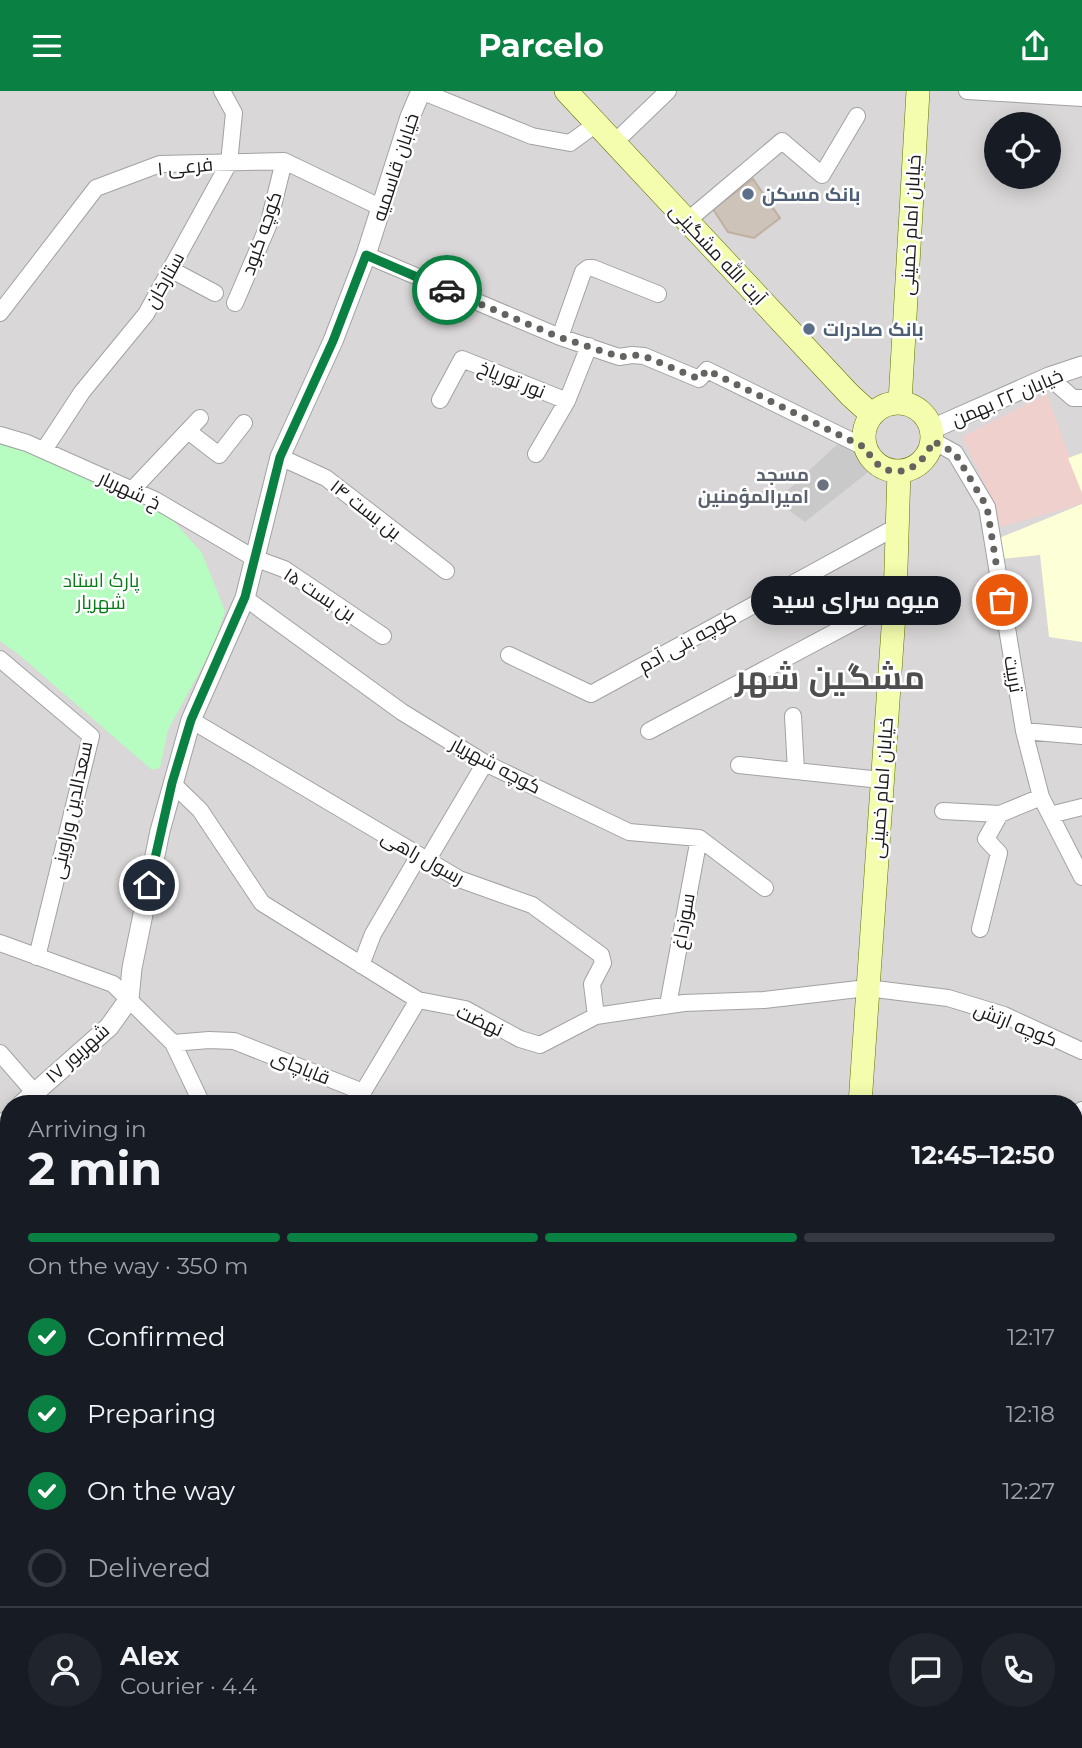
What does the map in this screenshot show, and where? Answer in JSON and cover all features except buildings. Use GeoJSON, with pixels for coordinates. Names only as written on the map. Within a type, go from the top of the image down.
{"type":"FeatureCollection","features":[{"type":"Feature","properties":{"kind":"main road","name":"آیت الله مشگینی"},"geometry":{"type":"LineString","coordinates":[[566,91],[850,395],[872,415]]}},
{"type":"Feature","properties":{"kind":"main road","name":"خیابان امام خمینی"},"geometry":{"type":"LineString","coordinates":[[900,402],[918,91]]}},
{"type":"Feature","properties":{"kind":"main road"},"geometry":{"type":"LineString","coordinates":[[900,402],[922,411],[932,435],[928,455],[921,463],[911,469],[888,470],[877,464],[866,448],[862,435],[872,415],[889,403],[900,402]]}},
{"type":"Feature","properties":{"kind":"main road","name":"خیابان امام خمینی"},"geometry":{"type":"LineString","coordinates":[[861,1095],[895,600],[899,471]]}},
{"type":"Feature","properties":{"kind":"street","name":"ستارخان"},"geometry":{"type":"LineString","coordinates":[[44,450],[82,392],[146,314],[229,163],[234,114],[222,91]]}},
{"type":"Feature","properties":{"kind":"street"},"geometry":{"type":"LineString","coordinates":[[421,91],[532,136],[570,143],[596,124]]}},
{"type":"Feature","properties":{"kind":"street","name":"خیابان قاسمیه"},"geometry":{"type":"LineString","coordinates":[[129,999],[132,968],[160,831],[191,720],[245,597],[280,457],[333,341],[366,255],[410,117],[421,91]]}},
{"type":"Feature","properties":{"kind":"street"},"geometry":{"type":"LineString","coordinates":[[614,143],[668,91]]}},
{"type":"Feature","properties":{"kind":"street"},"geometry":{"type":"LineString","coordinates":[[967,91],[1082,98]]}},
{"type":"Feature","properties":{"kind":"street"},"geometry":{"type":"LineString","coordinates":[[687,221],[782,141],[822,175],[857,116]]}},
{"type":"Feature","properties":{"kind":"street","name":"فرعی ۱"},"geometry":{"type":"LineString","coordinates":[[0,313],[96,188],[160,164],[284,162],[382,208]]}},
{"type":"Feature","properties":{"kind":"street","name":"کوچه کبود"},"geometry":{"type":"LineString","coordinates":[[235,303],[268,226],[284,162]]}},
{"type":"Feature","properties":{"kind":"street"},"geometry":{"type":"LineString","coordinates":[[366,255],[559,337],[620,357],[644,356],[699,379],[707,370],[866,448]]}},
{"type":"Feature","properties":{"kind":"street"},"geometry":{"type":"LineString","coordinates":[[559,337],[583,272],[588,268],[657,294]]}},
{"type":"Feature","properties":{"kind":"street"},"geometry":{"type":"LineString","coordinates":[[170,269],[215,293]]}},
{"type":"Feature","properties":{"kind":"street"},"geometry":{"type":"LineString","coordinates":[[536,454],[567,401],[589,346]]}},
{"type":"Feature","properties":{"kind":"street","name":"نور تورپاخ"},"geometry":{"type":"LineString","coordinates":[[440,400],[462,359],[567,401]]}},
{"type":"Feature","properties":{"kind":"street","name":"خیابان ۲۲ بهمن"},"geometry":{"type":"LineString","coordinates":[[932,435],[1049,377],[1082,366]]}},
{"type":"Feature","properties":{"kind":"street"},"geometry":{"type":"LineString","coordinates":[[1049,377],[1073,398],[1082,398]]}},
{"type":"Feature","properties":{"kind":"street"},"geometry":{"type":"LineString","coordinates":[[132,490],[200,418]]}},
{"type":"Feature","properties":{"kind":"street"},"geometry":{"type":"LineString","coordinates":[[188,431],[219,455],[244,423]]}},
{"type":"Feature","properties":{"kind":"street","name":"خ شهریار"},"geometry":{"type":"LineString","coordinates":[[0,435],[44,450],[155,500],[254,558]]}},
{"type":"Feature","properties":{"kind":"street","name":"تربیت"},"geometry":{"type":"LineString","coordinates":[[932,435],[955,453],[987,507],[1024,731],[1041,797],[1082,877]]}},
{"type":"Feature","properties":{"kind":"street","name":"بن بست ۱۴"},"geometry":{"type":"LineString","coordinates":[[280,457],[326,478],[446,571]]}},
{"type":"Feature","properties":{"kind":"street","name":"کوچه بنی آدم"},"geometry":{"type":"LineString","coordinates":[[509,655],[591,694],[898,526]]}},
{"type":"Feature","properties":{"kind":"street","name":"بن بست ۱۵"},"geometry":{"type":"LineString","coordinates":[[254,558],[284,569],[383,636]]}},
{"type":"Feature","properties":{"kind":"street","name":"کوچه شهریار"},"geometry":{"type":"LineString","coordinates":[[245,597],[402,712],[485,763],[629,832],[699,838]]}},
{"type":"Feature","properties":{"kind":"street"},"geometry":{"type":"LineString","coordinates":[[649,731],[895,600]]}},
{"type":"Feature","properties":{"kind":"street","name":"سعدالدین وراوینی"},"geometry":{"type":"LineString","coordinates":[[0,659],[91,736],[37,957]]}},
{"type":"Feature","properties":{"kind":"street"},"geometry":{"type":"LineString","coordinates":[[793,716],[796,771]]}},
{"type":"Feature","properties":{"kind":"street","name":"رسول راهی"},"geometry":{"type":"LineString","coordinates":[[191,720],[459,880],[532,905],[601,955],[603,963],[593,984],[596,1016]]}},
{"type":"Feature","properties":{"kind":"street"},"geometry":{"type":"LineString","coordinates":[[1024,731],[1082,736]]}},
{"type":"Feature","properties":{"kind":"street"},"geometry":{"type":"LineString","coordinates":[[361,965],[373,934],[485,763]]}},
{"type":"Feature","properties":{"kind":"street"},"geometry":{"type":"LineString","coordinates":[[739,765],[881,780]]}},
{"type":"Feature","properties":{"kind":"street","name":"نهضت"},"geometry":{"type":"LineString","coordinates":[[172,783],[200,810],[262,903],[418,1000],[465,1009],[520,1039],[540,1045],[596,1016],[668,1005],[764,1000],[867,988]]}},
{"type":"Feature","properties":{"kind":"street"},"geometry":{"type":"LineString","coordinates":[[943,811],[1000,814],[1041,797]]}},
{"type":"Feature","properties":{"kind":"street"},"geometry":{"type":"LineString","coordinates":[[1050,815],[1082,807]]}},
{"type":"Feature","properties":{"kind":"street"},"geometry":{"type":"LineString","coordinates":[[980,929],[999,853],[986,839],[1000,814]]}},
{"type":"Feature","properties":{"kind":"street"},"geometry":{"type":"LineString","coordinates":[[699,838],[765,888]]}},
{"type":"Feature","properties":{"kind":"street","name":"سوزداغ"},"geometry":{"type":"LineString","coordinates":[[668,1005],[699,838]]}},
{"type":"Feature","properties":{"kind":"street"},"geometry":{"type":"LineString","coordinates":[[0,943],[113,984],[173,1042],[197,1095]]}},
{"type":"Feature","properties":{"kind":"street","name":"کوچه ارتش"},"geometry":{"type":"LineString","coordinates":[[867,988],[948,998],[1004,1015],[1082,1051]]}},
{"type":"Feature","properties":{"kind":"street","name":"۱۷ شهریور"},"geometry":{"type":"LineString","coordinates":[[31,1095],[109,1027],[129,999]]}},
{"type":"Feature","properties":{"kind":"street","name":"قایاچای"},"geometry":{"type":"LineString","coordinates":[[173,1042],[234,1041],[363,1092],[418,1000]]}},
{"type":"Feature","properties":{"kind":"street"},"geometry":{"type":"LineString","coordinates":[[0,1053],[26,1095]]}},
{"type":"Feature","properties":{"kind":"shaded area"},"geometry":{"type":"Polygon","coordinates":[[[0,91],[1082,91],[1082,1095],[0,1095],[0,91]]]}},
{"type":"Feature","properties":{"kind":"shaded area"},"geometry":{"type":"Polygon","coordinates":[[[1047,394],[1082,492],[1082,504],[1000,527],[994,502],[962,437],[1047,394]]]}},
{"type":"Feature","properties":{"kind":"shaded area","name":"مسجد امیرالمؤمنین"},"geometry":{"type":"Polygon","coordinates":[[[853,430],[857,455],[872,469],[805,522],[776,501],[853,430]]]}},
{"type":"Feature","properties":{"kind":"shaded area"},"geometry":{"type":"Polygon","coordinates":[[[1082,453],[1082,493],[1068,458],[1082,453]]]}},
{"type":"Feature","properties":{"kind":"shaded area"},"geometry":{"type":"Polygon","coordinates":[[[1082,504],[1082,642],[1049,637],[1040,555],[1001,559],[997,539],[1082,504]]]}},
{"type":"Feature","properties":{"kind":"green space","name":"پارک استاد شهریار"},"geometry":{"type":"Polygon","coordinates":[[[0,435],[155,500],[202,553],[225,611],[214,645],[168,730],[160,768],[152,770],[0,641],[0,435]]]}},
{"type":"Feature","properties":{"kind":"way so far"},"geometry":{"type":"LineString","coordinates":[[447,290],[559,337],[620,357],[644,356],[699,379],[707,370],[866,448],[877,464],[888,470],[911,469],[921,463],[928,455],[933,441],[955,453],[987,507],[1002,600]]}},
{"type":"Feature","properties":{"kind":"place","name":"بانک مسکن"},"geometry":{"type":"Point","coordinates":[748,194]}},
{"type":"Feature","properties":{"kind":"place","name":"بانک صادرات"},"geometry":{"type":"Point","coordinates":[809,329]}},
{"type":"Feature","properties":{"kind":"place","name":"مسجد امیرالمؤمنین"},"geometry":{"type":"Point","coordinates":[823,485]}},
{"type":"Feature","properties":{"kind":"place","name":"میوه سرای سید"},"geometry":{"type":"Point","coordinates":[1002,600]}},
{"type":"Feature","properties":{"kind":"district","name":"مشگین شهر"},"geometry":{"type":"Point","coordinates":[830,677]}},
{"type":"Feature","properties":{"kind":"route"},"geometry":{"type":"LineString","coordinates":[[149,885],[172,783],[191,720],[245,597],[280,457],[333,341],[366,255],[447,290]]}}]}
